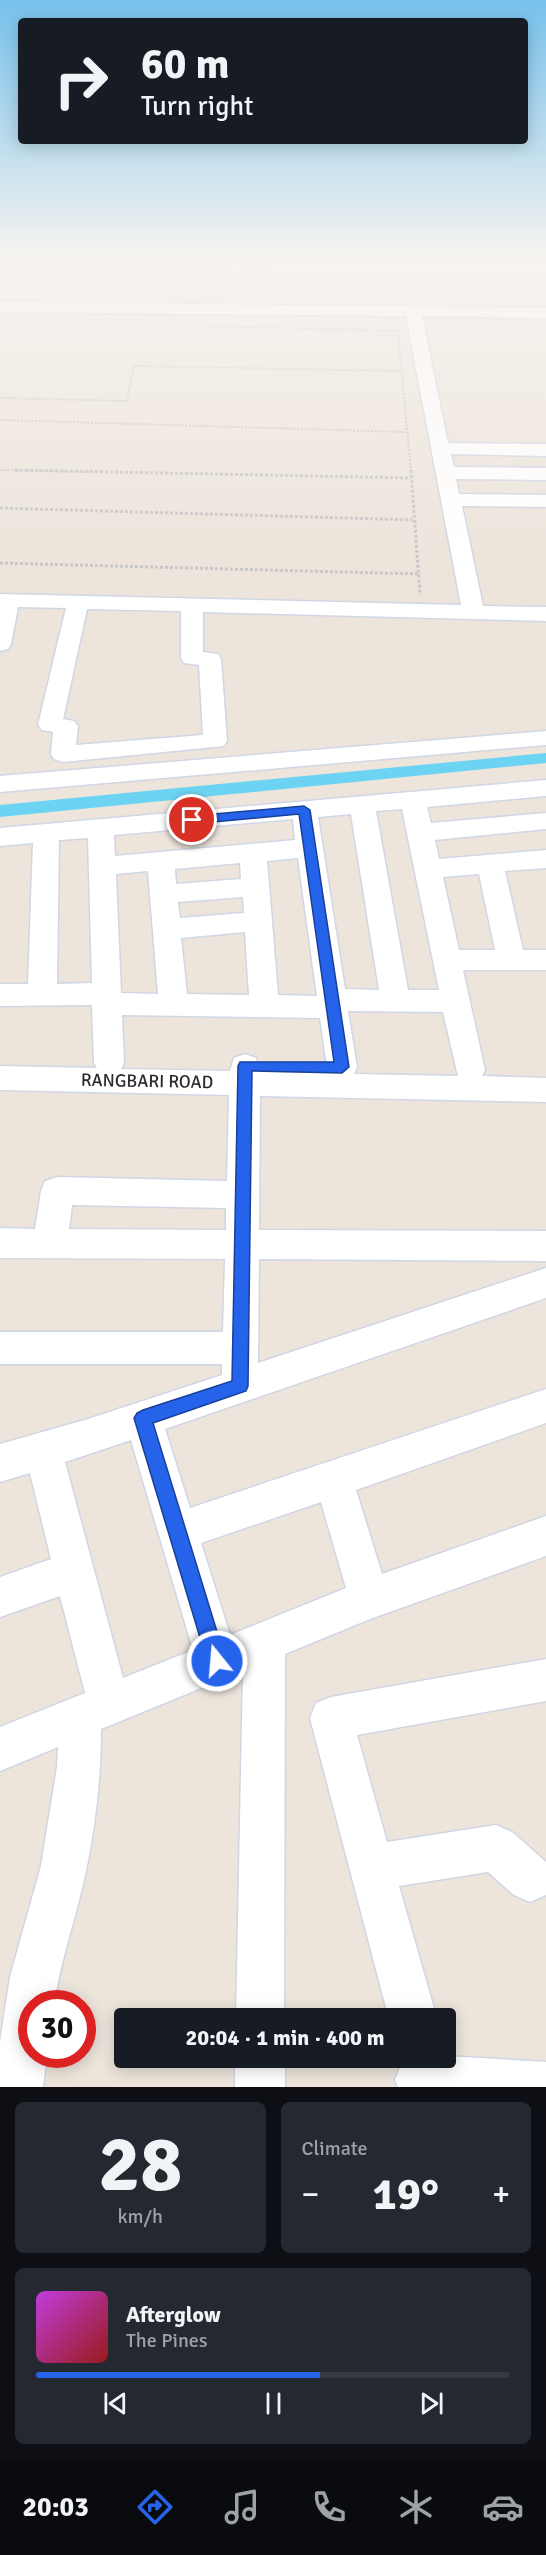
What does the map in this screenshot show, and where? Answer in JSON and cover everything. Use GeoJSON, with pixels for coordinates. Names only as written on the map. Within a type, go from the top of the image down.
{"type":"FeatureCollection","features":[{"type":"Feature","properties":{"kind":"street"},"geometry":{"type":"LineString","coordinates":[[422,356],[472,607]]}},
{"type":"Feature","properties":{"kind":"street"},"geometry":{"type":"LineString","coordinates":[[440,448],[546,450]]}},
{"type":"Feature","properties":{"kind":"street"},"geometry":{"type":"LineString","coordinates":[[445,473],[546,474]]}},
{"type":"Feature","properties":{"kind":"street"},"geometry":{"type":"LineString","coordinates":[[451,500],[546,501]]}},
{"type":"Feature","properties":{"kind":"street"},"geometry":{"type":"LineString","coordinates":[[3,597],[78,602],[164,599],[192,605],[472,607],[546,604]]}},
{"type":"Feature","properties":{"kind":"street"},"geometry":{"type":"LineString","coordinates":[[3,597],[419,601],[546,614]]}},
{"type":"Feature","properties":{"kind":"street"},"geometry":{"type":"LineString","coordinates":[[0,644],[3,597]]}},
{"type":"Feature","properties":{"kind":"street"},"geometry":{"type":"LineString","coordinates":[[78,602],[50,725],[66,726],[63,754],[215,741],[210,658],[192,658],[192,605]]}},
{"type":"Feature","properties":{"kind":"street"},"geometry":{"type":"LineString","coordinates":[[0,784],[546,738]]}},
{"type":"Feature","properties":{"kind":"street"},"geometry":{"type":"LineString","coordinates":[[0,837],[546,788]]}},
{"type":"Feature","properties":{"kind":"street"},"geometry":{"type":"LineString","coordinates":[[413,800],[470,1070]]}},
{"type":"Feature","properties":{"kind":"street"},"geometry":{"type":"LineString","coordinates":[[362,805],[396,1000]]}},
{"type":"Feature","properties":{"kind":"street"},"geometry":{"type":"LineString","coordinates":[[304,810],[342,1067]]}},
{"type":"Feature","properties":{"kind":"street"},"geometry":{"type":"LineString","coordinates":[[420,833],[546,821]]}},
{"type":"Feature","properties":{"kind":"street"},"geometry":{"type":"LineString","coordinates":[[101,828],[109,1063]]}},
{"type":"Feature","properties":{"kind":"street"},"geometry":{"type":"LineString","coordinates":[[42,995],[46,833]]}},
{"type":"Feature","properties":{"kind":"street"},"geometry":{"type":"LineString","coordinates":[[103,866],[310,848]]}},
{"type":"Feature","properties":{"kind":"street"},"geometry":{"type":"LineString","coordinates":[[253,853],[264,1006]]}},
{"type":"Feature","properties":{"kind":"street"},"geometry":{"type":"LineString","coordinates":[[428,869],[546,860]]}},
{"type":"Feature","properties":{"kind":"street"},"geometry":{"type":"LineString","coordinates":[[161,861],[173,1005]]}},
{"type":"Feature","properties":{"kind":"street"},"geometry":{"type":"LineString","coordinates":[[490,864],[511,960]]}},
{"type":"Feature","properties":{"kind":"street"},"geometry":{"type":"LineString","coordinates":[[164,894],[255,886]]}},
{"type":"Feature","properties":{"kind":"street"},"geometry":{"type":"LineString","coordinates":[[167,929],[258,921]]}},
{"type":"Feature","properties":{"kind":"street"},"geometry":{"type":"LineString","coordinates":[[447,960],[546,960]]}},
{"type":"Feature","properties":{"kind":"street"},"geometry":{"type":"LineString","coordinates":[[0,995],[42,995],[173,1005],[264,1006],[396,1000],[455,1001]]}},
{"type":"Feature","properties":{"kind":"street","name":"RANGBARI ROAD"},"geometry":{"type":"LineString","coordinates":[[0,1061],[109,1063],[245,1075],[546,1090]]}},
{"type":"Feature","properties":{"kind":"street","name":"RANGBARI ROAD"},"geometry":{"type":"LineString","coordinates":[[0,1078],[245,1075],[342,1067],[546,1071]]}},
{"type":"Feature","properties":{"kind":"street"},"geometry":{"type":"LineString","coordinates":[[240,1386],[245,1075]]}},
{"type":"Feature","properties":{"kind":"street"},"geometry":{"type":"LineString","coordinates":[[50,1243],[57,1191],[243,1195]]}},
{"type":"Feature","properties":{"kind":"street"},"geometry":{"type":"LineString","coordinates":[[0,1243],[546,1246]]}},
{"type":"Feature","properties":{"kind":"street"},"geometry":{"type":"LineString","coordinates":[[0,1463],[546,1284]]}},
{"type":"Feature","properties":{"kind":"street"},"geometry":{"type":"LineString","coordinates":[[0,1348],[241,1348]]}},
{"type":"Feature","properties":{"kind":"street"},"geometry":{"type":"LineString","coordinates":[[177,1532],[546,1406]]}},
{"type":"Feature","properties":{"kind":"street"},"geometry":{"type":"LineString","coordinates":[[143,1418],[217,1661]]}},
{"type":"Feature","properties":{"kind":"street"},"geometry":{"type":"LineString","coordinates":[[13,2075],[34,1977],[64,1866],[80,1767],[94,1711],[74,1572],[43,1450]]}},
{"type":"Feature","properties":{"kind":"street"},"geometry":{"type":"LineString","coordinates":[[333,1479],[370,1599]]}},
{"type":"Feature","properties":{"kind":"street"},"geometry":{"type":"LineString","coordinates":[[0,1749],[370,1599],[546,1536]]}},
{"type":"Feature","properties":{"kind":"street"},"geometry":{"type":"LineString","coordinates":[[0,1597],[74,1572]]}},
{"type":"Feature","properties":{"kind":"street"},"geometry":{"type":"LineString","coordinates":[[260,2008],[264,1642]]}},
{"type":"Feature","properties":{"kind":"street"},"geometry":{"type":"LineString","coordinates":[[411,2008],[332,1718],[546,1680]]}},
{"type":"Feature","properties":{"kind":"street"},"geometry":{"type":"LineString","coordinates":[[371,1867],[496,1848],[530,1879]]}},
{"type":"Feature","properties":{"kind":"street"},"geometry":{"type":"LineString","coordinates":[[260,2068],[260,2087]]}},
{"type":"Feature","properties":{"kind":"street"},"geometry":{"type":"LineString","coordinates":[[420,2075],[546,2087]]}},
{"type":"Feature","properties":{"kind":"path"},"geometry":{"type":"LineString","coordinates":[[400,356],[420,574],[419,601]]}},
{"type":"Feature","properties":{"kind":"path"},"geometry":{"type":"LineString","coordinates":[[0,398],[127,401],[134,366],[401,371]]}},
{"type":"Feature","properties":{"kind":"path"},"geometry":{"type":"LineString","coordinates":[[0,420],[406,432]]}},
{"type":"Feature","properties":{"kind":"path"},"geometry":{"type":"LineString","coordinates":[[0,470],[411,478]]}},
{"type":"Feature","properties":{"kind":"path"},"geometry":{"type":"LineString","coordinates":[[0,508],[415,520]]}},
{"type":"Feature","properties":{"kind":"path"},"geometry":{"type":"LineString","coordinates":[[0,563],[420,574]]}},
{"type":"Feature","properties":{"kind":"waterway"},"geometry":{"type":"LineString","coordinates":[[0,811],[546,758]]}},
{"type":"Feature","properties":{"kind":"route"},"geometry":{"type":"LineString","coordinates":[[192,820],[304,810],[342,1067],[245,1066],[240,1386],[143,1418],[217,1661]]}}]}
